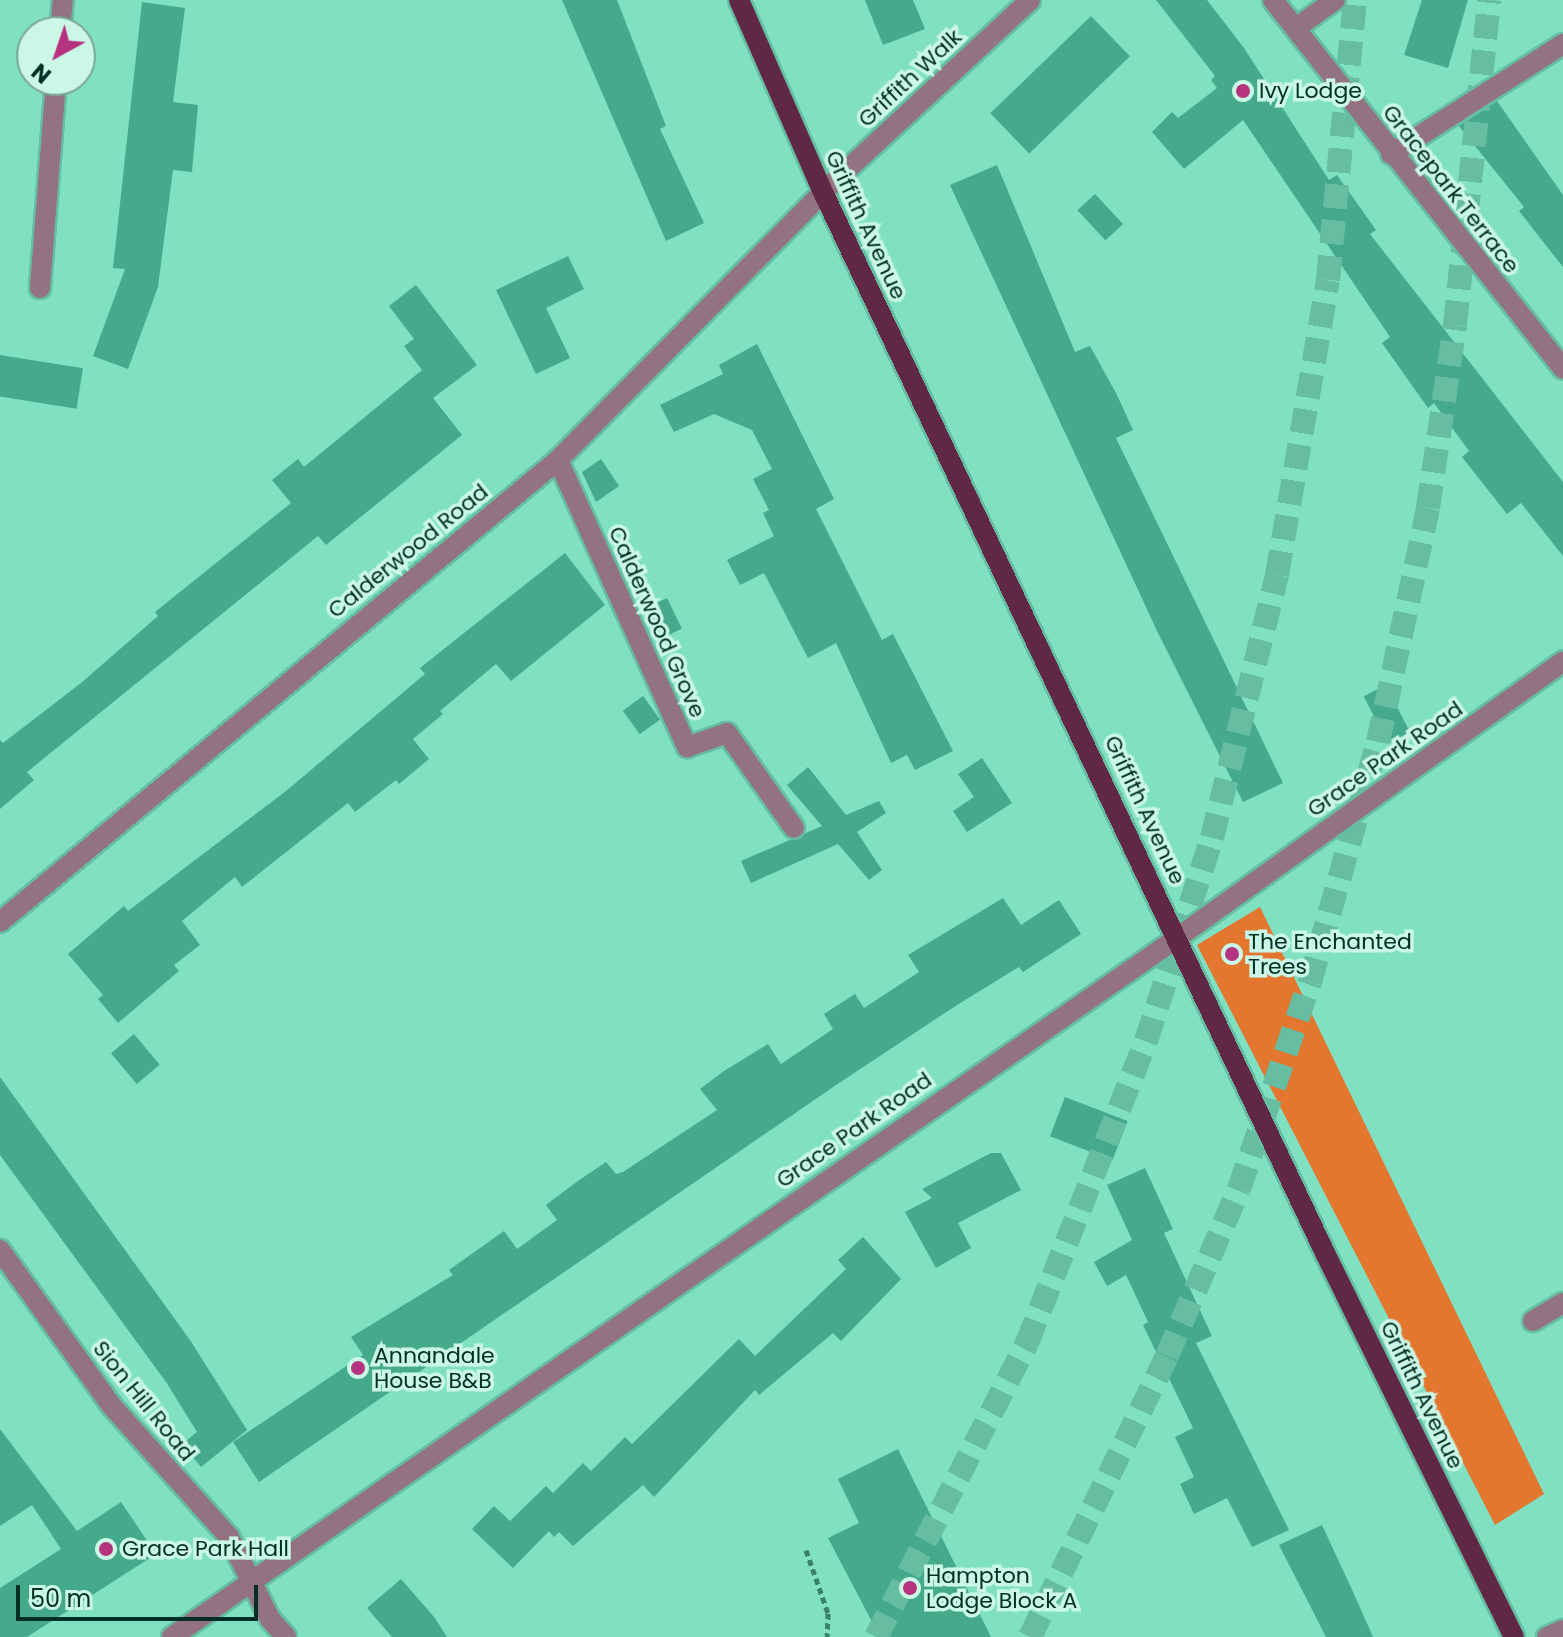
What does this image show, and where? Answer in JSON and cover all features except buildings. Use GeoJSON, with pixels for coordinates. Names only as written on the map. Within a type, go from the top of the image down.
{"type":"FeatureCollection","features":[{"type":"Feature","properties":{"kind":"main road","name":"Griffith Avenue"},"geometry":{"type":"LineString","coordinates":[[739,0],[823,192],[1177,938],[1514,1637]]}},
{"type":"Feature","properties":{"kind":"street","name":"Griffith Walk"},"geometry":{"type":"LineString","coordinates":[[823,192],[1030,0]]}},
{"type":"Feature","properties":{"kind":"street","name":"Gracepark Terrace"},"geometry":{"type":"LineString","coordinates":[[1273,0],[1391,154],[1563,368]]}},
{"type":"Feature","properties":{"kind":"street"},"geometry":{"type":"LineString","coordinates":[[1296,28],[1335,0]]}},
{"type":"Feature","properties":{"kind":"street"},"geometry":{"type":"LineString","coordinates":[[1391,154],[1563,44]]}},
{"type":"Feature","properties":{"kind":"street"},"geometry":{"type":"LineString","coordinates":[[40,288],[55,96]]}},
{"type":"Feature","properties":{"kind":"street","name":"Calderwood Road"},"geometry":{"type":"LineString","coordinates":[[0,922],[558,460],[823,192]]}},
{"type":"Feature","properties":{"kind":"street","name":"Calderwood Grove"},"geometry":{"type":"LineString","coordinates":[[558,460],[687,747],[727,733],[794,828]]}},
{"type":"Feature","properties":{"kind":"street","name":"Grace Park Road"},"geometry":{"type":"LineString","coordinates":[[172,1637],[1177,938],[1563,662]]}},
{"type":"Feature","properties":{"kind":"street","name":"Sion Hill Road"},"geometry":{"type":"LineString","coordinates":[[0,1250],[111,1405],[229,1537],[253,1578],[270,1619],[286,1637]]}},
{"type":"Feature","properties":{"kind":"street"},"geometry":{"type":"LineString","coordinates":[[1533,1321],[1563,1303]]}},
{"type":"Feature","properties":{"kind":"street"},"geometry":{"type":"LineString","coordinates":[[1547,1637],[1563,1630]]}},
{"type":"Feature","properties":{"kind":"path"},"geometry":{"type":"LineString","coordinates":[[806,1550],[828,1613],[827,1637]]}},
{"type":"Feature","properties":{"kind":"shaded area"},"geometry":{"type":"Polygon","coordinates":[[[1260,907],[1544,1494],[1495,1525],[1197,945],[1260,907]]]}},
{"type":"Feature","properties":{"kind":"tunnel"},"geometry":{"type":"LineString","coordinates":[[876,1637],[1027,1343],[1146,1041],[1212,838],[1277,575],[1328,280],[1355,0]]}},
{"type":"Feature","properties":{"kind":"tunnel"},"geometry":{"type":"LineString","coordinates":[[1030,1637],[1167,1356],[1239,1189],[1310,982],[1378,742],[1428,508],[1455,325],[1489,0]]}},
{"type":"Feature","properties":{"kind":"place","name":"Ivy Lodge"},"geometry":{"type":"Point","coordinates":[1243,91]}},
{"type":"Feature","properties":{"kind":"place","name":"The Enchanted Trees"},"geometry":{"type":"Point","coordinates":[1232,954]}},
{"type":"Feature","properties":{"kind":"place","name":"Annandale House B&B"},"geometry":{"type":"Point","coordinates":[358,1368]}},
{"type":"Feature","properties":{"kind":"place","name":"Grace Park Hall"},"geometry":{"type":"Point","coordinates":[106,1549]}},
{"type":"Feature","properties":{"kind":"place","name":"Hampton Lodge Block A"},"geometry":{"type":"Point","coordinates":[910,1588]}}]}
